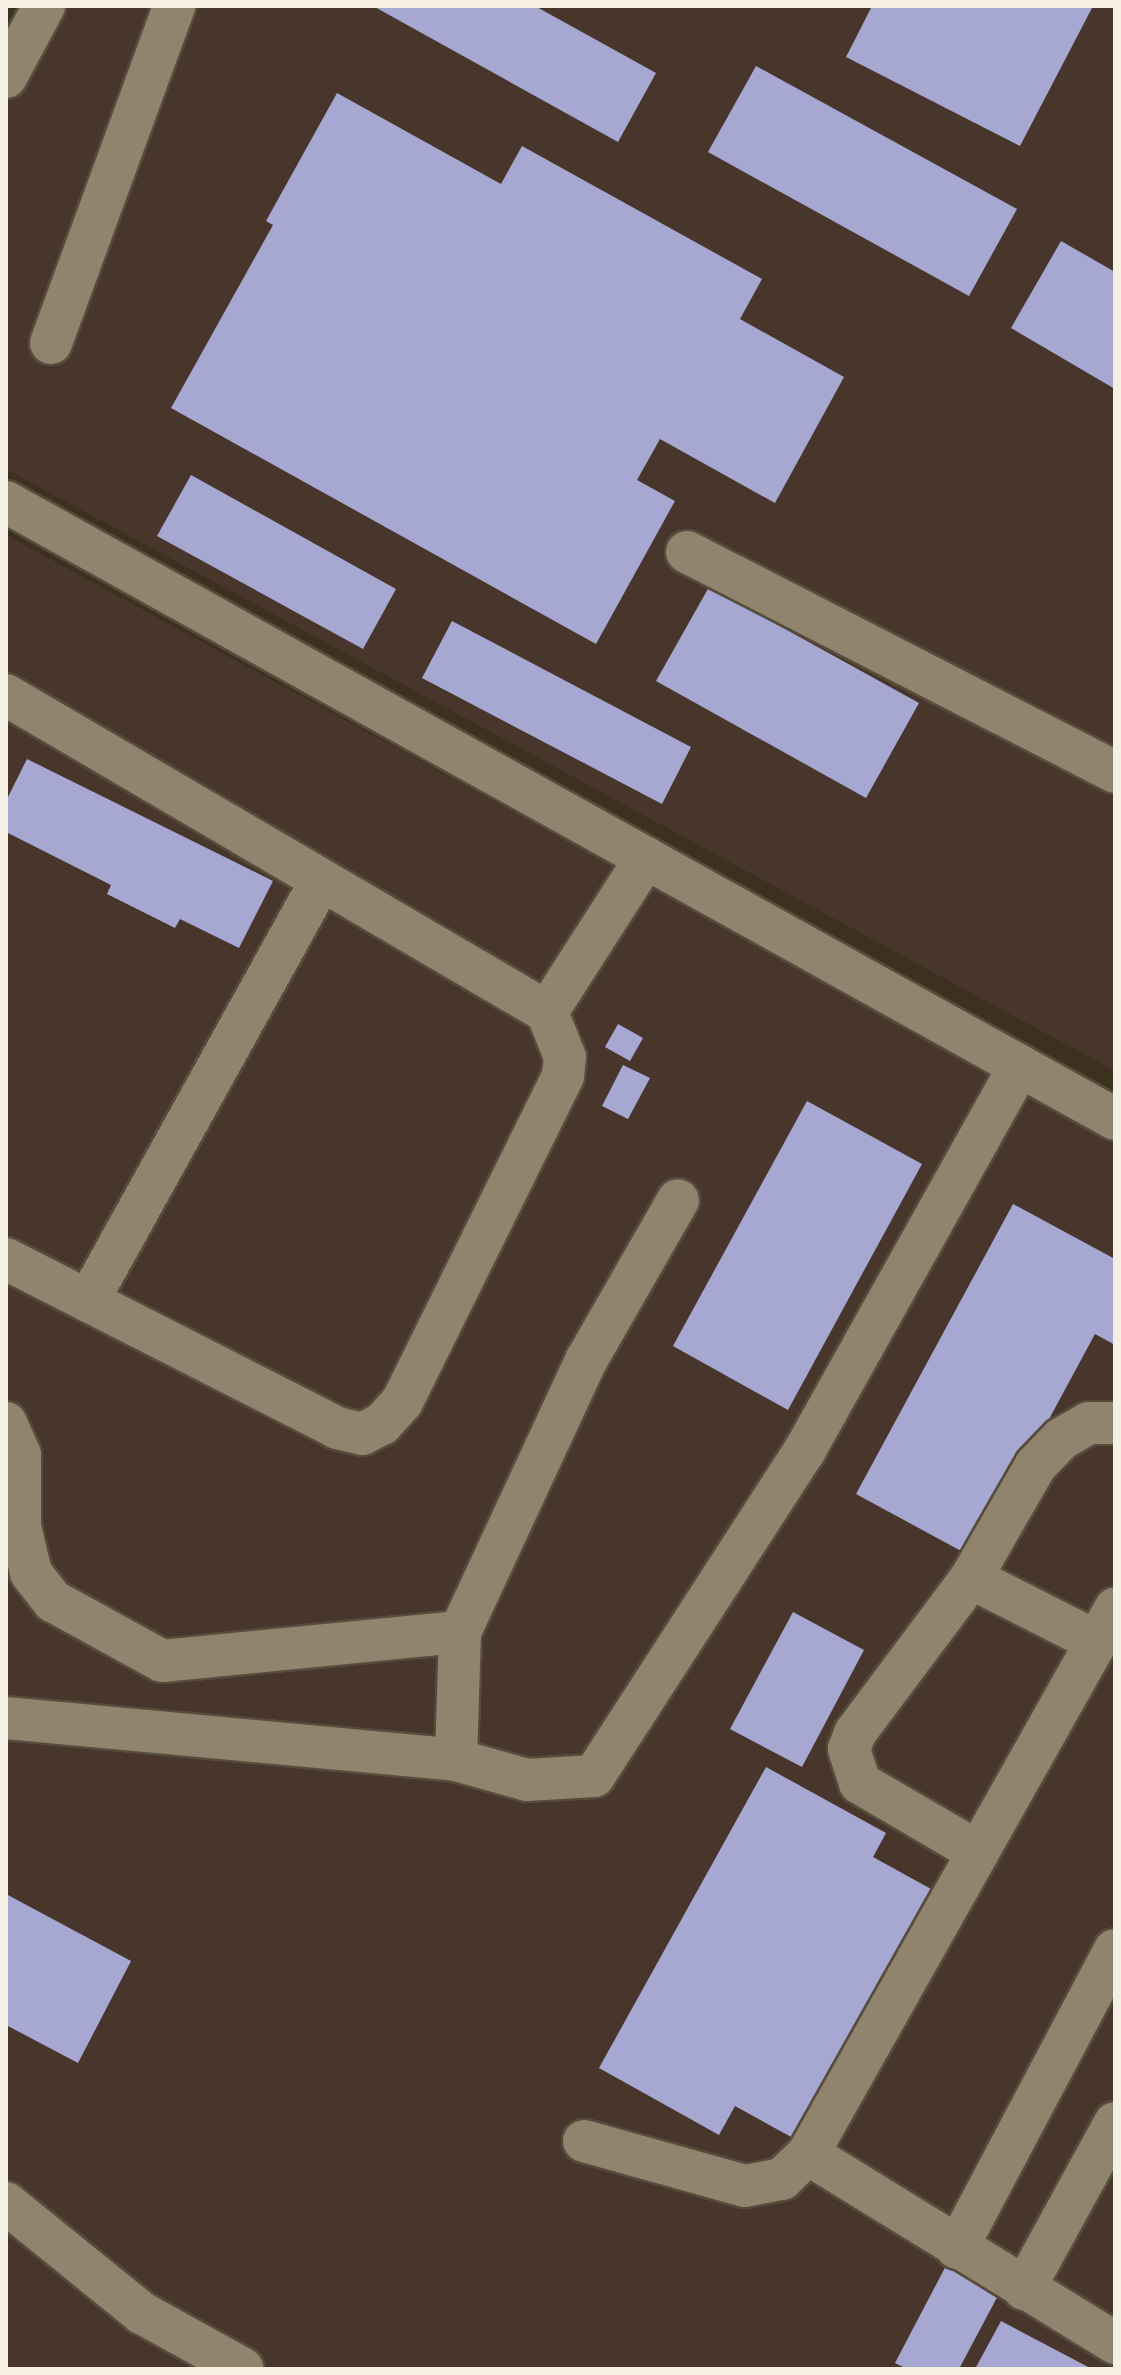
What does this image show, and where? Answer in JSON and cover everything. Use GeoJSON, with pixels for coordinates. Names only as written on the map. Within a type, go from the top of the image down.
{"type":"FeatureCollection","features":[{"type":"Feature","properties":{"kind":"lane"},"geometry":{"type":"LineString","coordinates":[[6,77],[44,6]]}},
{"type":"Feature","properties":{"kind":"lane"},"geometry":{"type":"LineString","coordinates":[[51,343],[174,6]]}},
{"type":"Feature","properties":{"kind":"lane"},"geometry":{"type":"LineString","coordinates":[[6,502],[1115,1119]]}},
{"type":"Feature","properties":{"kind":"lane"},"geometry":{"type":"LineString","coordinates":[[687,552],[1115,772]]}},
{"type":"Feature","properties":{"kind":"lane"},"geometry":{"type":"LineString","coordinates":[[6,695],[547,1012],[565,1057],[563,1076],[402,1402],[382,1424],[362,1434],[337,1428],[6,1259]]}},
{"type":"Feature","properties":{"kind":"lane"},"geometry":{"type":"LineString","coordinates":[[547,1012],[646,858]]}},
{"type":"Feature","properties":{"kind":"lane"},"geometry":{"type":"LineString","coordinates":[[88,1301],[321,880]]}},
{"type":"Feature","properties":{"kind":"lane"},"geometry":{"type":"LineString","coordinates":[[6,1718],[456,1760],[527,1780],[594,1776],[805,1450],[1020,1066]]}},
{"type":"Feature","properties":{"kind":"lane"},"geometry":{"type":"LineString","coordinates":[[456,1760],[460,1632],[587,1359],[678,1200]]}},
{"type":"Feature","properties":{"kind":"lane"},"geometry":{"type":"LineString","coordinates":[[6,1423],[20,1455],[20,1526],[31,1573],[53,1601],[162,1661],[460,1632]]}},
{"type":"Feature","properties":{"kind":"lane"},"geometry":{"type":"LineString","coordinates":[[978,1852],[860,1783],[849,1749],[855,1733],[971,1578],[1036,1465],[1061,1439],[1089,1423],[1115,1423]]}},
{"type":"Feature","properties":{"kind":"lane"},"geometry":{"type":"LineString","coordinates":[[584,2141],[745,2186],[782,2179],[808,2154],[1106,1625],[971,1578]]}},
{"type":"Feature","properties":{"kind":"lane"},"geometry":{"type":"LineString","coordinates":[[957,2248],[1115,1950]]}},
{"type":"Feature","properties":{"kind":"lane"},"geometry":{"type":"LineString","coordinates":[[1024,2289],[1115,2123]]}},
{"type":"Feature","properties":{"kind":"lane"},"geometry":{"type":"LineString","coordinates":[[808,2154],[1115,2343]]}},
{"type":"Feature","properties":{"kind":"lane"},"geometry":{"type":"LineString","coordinates":[[6,2203],[142,2313],[243,2369]]}},
{"type":"Feature","properties":{"kind":"shaded area"},"geometry":{"type":"Polygon","coordinates":[[[46,6],[1115,6],[1115,1071],[6,469],[6,84],[46,6]]]}},
{"type":"Feature","properties":{"kind":"shaded area"},"geometry":{"type":"Polygon","coordinates":[[[6,535],[1115,1140],[1115,2369],[6,2369],[6,535]]]}},
{"type":"Feature","properties":{"kind":"building"},"geometry":{"type":"Polygon","coordinates":[[[373,6],[535,6],[656,73],[618,142],[373,6]]]}},
{"type":"Feature","properties":{"kind":"building"},"geometry":{"type":"Polygon","coordinates":[[[872,6],[1093,6],[1020,146],[846,57],[872,6]]]}},
{"type":"Feature","properties":{"kind":"building"},"geometry":{"type":"Polygon","coordinates":[[[756,66],[1017,209],[969,296],[708,152],[756,66]]]}},
{"type":"Feature","properties":{"kind":"building"},"geometry":{"type":"Polygon","coordinates":[[[337,93],[501,184],[522,146],[762,279],[740,319],[844,377],[775,503],[660,439],[637,480],[675,501],[596,644],[171,408],[273,225],[266,221],[337,93]]]}},
{"type":"Feature","properties":{"kind":"building"},"geometry":{"type":"Polygon","coordinates":[[[1061,241],[1115,272],[1115,389],[1011,328],[1061,241]]]}},
{"type":"Feature","properties":{"kind":"building"},"geometry":{"type":"Polygon","coordinates":[[[191,475],[396,589],[363,649],[157,536],[191,475]]]}},
{"type":"Feature","properties":{"kind":"building"},"geometry":{"type":"Polygon","coordinates":[[[709,587],[919,703],[866,798],[656,681],[709,587]]]}},
{"type":"Feature","properties":{"kind":"building"},"geometry":{"type":"Polygon","coordinates":[[[452,621],[691,747],[662,804],[422,678],[452,621]]]}},
{"type":"Feature","properties":{"kind":"building"},"geometry":{"type":"Polygon","coordinates":[[[27,759],[273,881],[239,948],[180,919],[175,928],[107,894],[111,885],[6,832],[6,801],[27,759]]]}},
{"type":"Feature","properties":{"kind":"building"},"geometry":{"type":"Polygon","coordinates":[[[618,1024],[643,1038],[630,1061],[605,1047],[618,1024]]]}},
{"type":"Feature","properties":{"kind":"building"},"geometry":{"type":"Polygon","coordinates":[[[623,1065],[650,1078],[628,1119],[602,1106],[623,1065]]]}},
{"type":"Feature","properties":{"kind":"building"},"geometry":{"type":"Polygon","coordinates":[[[807,1101],[922,1164],[788,1410],[673,1346],[807,1101]]]}},
{"type":"Feature","properties":{"kind":"building"},"geometry":{"type":"Polygon","coordinates":[[[1013,1204],[1115,1259],[1115,1345],[1095,1334],[974,1558],[856,1494],[1013,1204]]]}},
{"type":"Feature","properties":{"kind":"building"},"geometry":{"type":"Polygon","coordinates":[[[793,1612],[864,1650],[802,1767],[730,1729],[793,1612]]]}},
{"type":"Feature","properties":{"kind":"building"},"geometry":{"type":"Polygon","coordinates":[[[766,1767],[886,1833],[873,1857],[931,1889],[793,2138],[735,2106],[719,2135],[599,2068],[766,1767]]]}},
{"type":"Feature","properties":{"kind":"building"},"geometry":{"type":"Polygon","coordinates":[[[6,1894],[131,1961],[78,2063],[6,2025],[6,1894]]]}},
{"type":"Feature","properties":{"kind":"building"},"geometry":{"type":"Polygon","coordinates":[[[949,2260],[1002,2288],[959,2369],[907,2369],[895,2363],[949,2260]]]}},
{"type":"Feature","properties":{"kind":"building"},"geometry":{"type":"Polygon","coordinates":[[[1001,2321],[1092,2369],[975,2369],[1001,2321]]]}}]}
